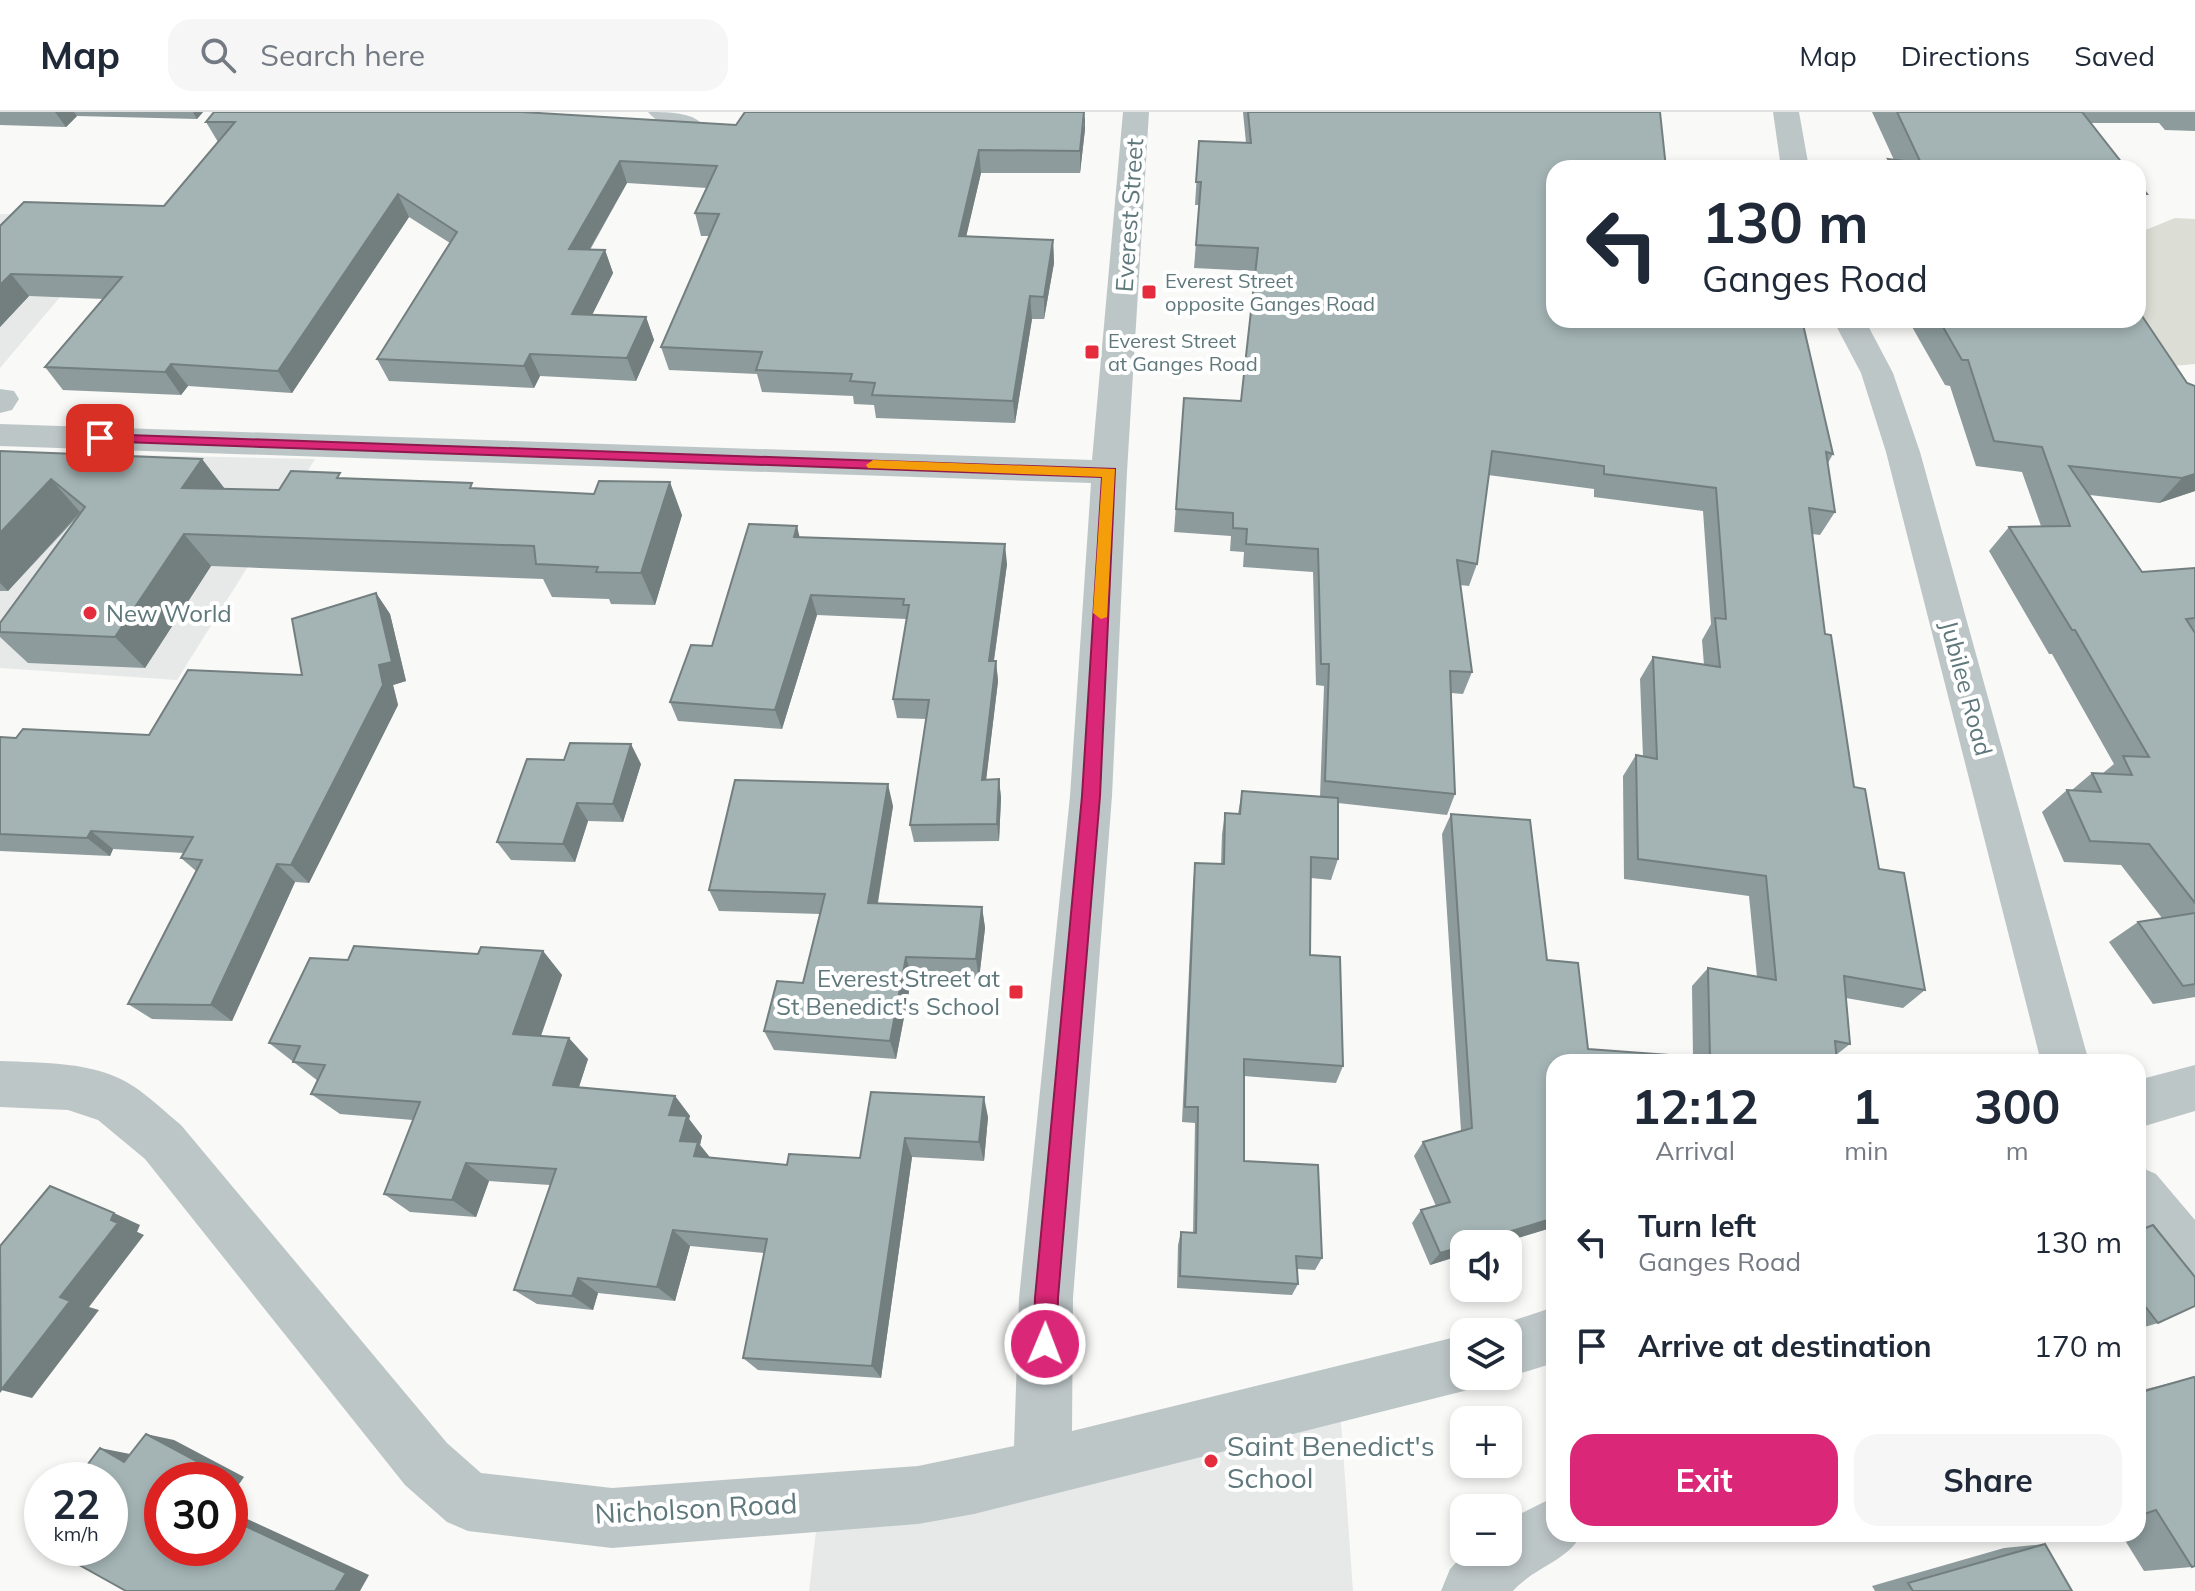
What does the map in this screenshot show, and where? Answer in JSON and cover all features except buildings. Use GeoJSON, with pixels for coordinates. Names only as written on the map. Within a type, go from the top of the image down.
{"type":"FeatureCollection","features":[{"type":"Feature","properties":{"kind":"street","name":"Everest Street"},"geometry":{"type":"LineString","coordinates":[[1043,1468],[1046,1298],[1091,796],[1109,472],[1136,112]]}},
{"type":"Feature","properties":{"kind":"street"},"geometry":{"type":"LineString","coordinates":[[1786,112],[1794,160]]}},
{"type":"Feature","properties":{"kind":"street","name":"Jubilee Road"},"geometry":{"type":"LineString","coordinates":[[1853,328],[1877,373],[1903,452],[2063,1054]]}},
{"type":"Feature","properties":{"kind":"street"},"geometry":{"type":"LineString","coordinates":[[7,450],[36,436],[1109,472]]}},
{"type":"Feature","properties":{"kind":"street","name":"Nicholson Road"},"geometry":{"type":"LineString","coordinates":[[0,1084],[68,1087],[113,1101],[163,1142],[426,1464],[468,1501],[612,1518],[918,1495],[1043,1468],[1450,1366]]}},
{"type":"Feature","properties":{"kind":"street"},"geometry":{"type":"LineString","coordinates":[[2146,1102],[2195,1088]]}},
{"type":"Feature","properties":{"kind":"street"},"geometry":{"type":"LineString","coordinates":[[2146,1202],[2195,1261]]}},
{"type":"Feature","properties":{"kind":"street"},"geometry":{"type":"LineString","coordinates":[[1522,1345],[1546,1337]]}},
{"type":"Feature","properties":{"kind":"street"},"geometry":{"type":"LineString","coordinates":[[1472,1591],[1504,1555],[1546,1531]]}},
{"type":"Feature","properties":{"kind":"shaded area"},"geometry":{"type":"Polygon","coordinates":[[[0,214],[127,218],[0,368],[0,214]]]}},
{"type":"Feature","properties":{"kind":"shaded area"},"geometry":{"type":"Polygon","coordinates":[[[2175,218],[2195,219],[2195,364],[2173,366],[2146,327],[2146,230],[2175,218]]]}},
{"type":"Feature","properties":{"kind":"shaded area","name":"New World"},"geometry":{"type":"Polygon","coordinates":[[[0,452],[315,459],[177,680],[0,668],[0,452]]]}},
{"type":"Feature","properties":{"kind":"shaded area","name":"Saint Benedict's School"},"geometry":{"type":"Polygon","coordinates":[[[1340,1408],[1353,1591],[809,1591],[818,1514],[1340,1408]]]}},
{"type":"Feature","properties":{"kind":"slow traffic"},"geometry":{"type":"LineString","coordinates":[[873,465],[1109,472],[1101,613]]}},
{"type":"Feature","properties":{"kind":"place","name":"Everest Street opposite Ganges Road"},"geometry":{"type":"Point","coordinates":[1149,292]}},
{"type":"Feature","properties":{"kind":"place","name":"Everest Street at Ganges Road"},"geometry":{"type":"Point","coordinates":[1092,352]}},
{"type":"Feature","properties":{"kind":"place","name":"New World"},"geometry":{"type":"Point","coordinates":[90,613]}},
{"type":"Feature","properties":{"kind":"place","name":"Everest Street at St Benedict's School"},"geometry":{"type":"Point","coordinates":[1016,992]}},
{"type":"Feature","properties":{"kind":"place","name":"Saint Benedict's School"},"geometry":{"type":"Point","coordinates":[1211,1461]}},
{"type":"Feature","properties":{"kind":"route"},"geometry":{"type":"LineString","coordinates":[[100,438],[1109,472],[1091,796],[1046,1298],[1045,1344]]}}]}
